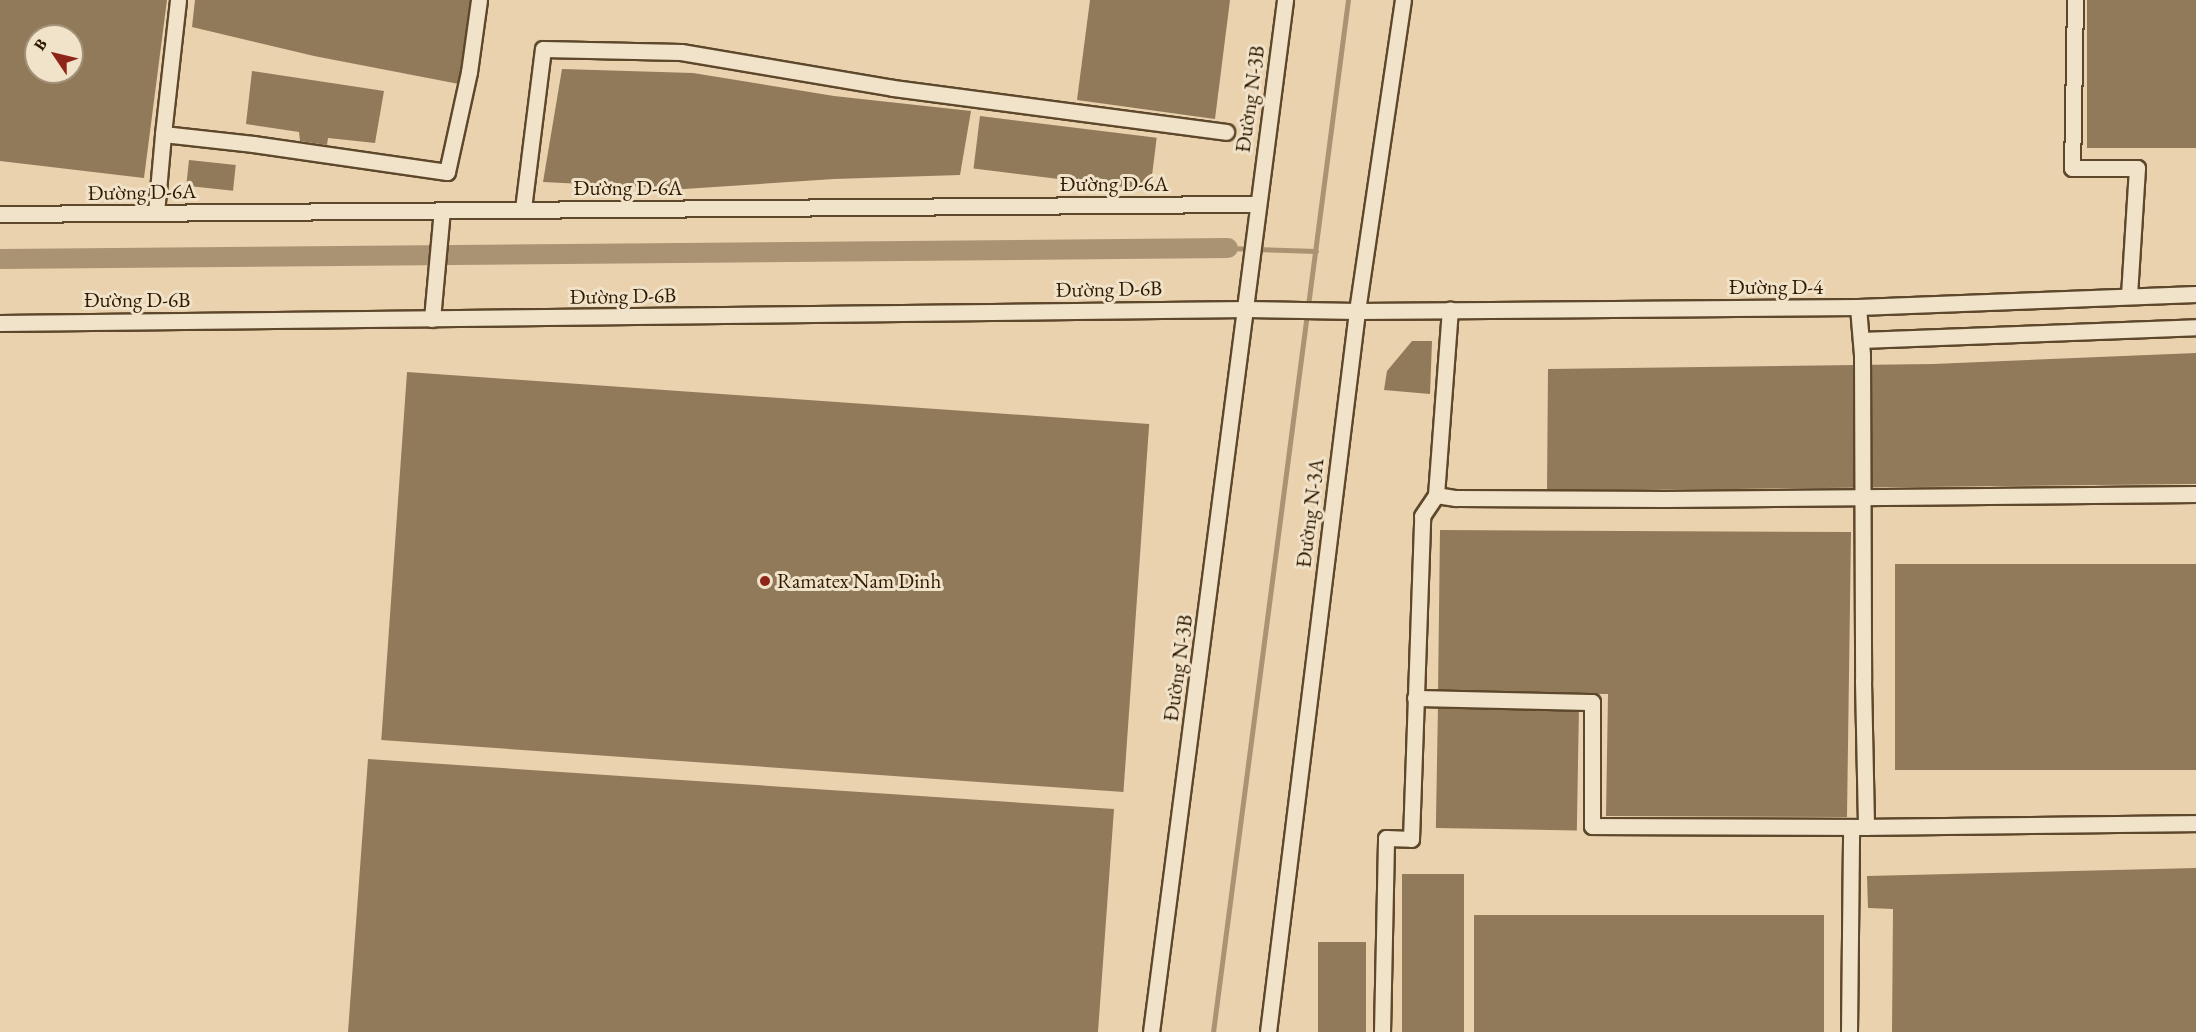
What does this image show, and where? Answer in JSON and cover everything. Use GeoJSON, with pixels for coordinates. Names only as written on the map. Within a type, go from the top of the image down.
{"type":"FeatureCollection","features":[{"type":"Feature","properties":{"kind":"street"},"geometry":{"type":"LineString","coordinates":[[156,213],[178,0]]}},
{"type":"Feature","properties":{"kind":"street"},"geometry":{"type":"LineString","coordinates":[[163,134],[253,144],[447,172],[469,72],[479,0]]}},
{"type":"Feature","properties":{"kind":"street","name":"Đường N-3B"},"geometry":{"type":"LineString","coordinates":[[1151,1032],[1246,309],[1256,204],[1285,0]]}},
{"type":"Feature","properties":{"kind":"street","name":"Đường N-3A"},"geometry":{"type":"LineString","coordinates":[[1268,1032],[1357,311],[1403,0]]}},
{"type":"Feature","properties":{"kind":"street"},"geometry":{"type":"LineString","coordinates":[[2074,0],[2073,168],[2137,168],[2129,296]]}},
{"type":"Feature","properties":{"kind":"street"},"geometry":{"type":"LineString","coordinates":[[523,209],[543,49],[681,52],[894,88],[1226,132]]}},
{"type":"Feature","properties":{"kind":"street","name":"Đường D-6A"},"geometry":{"type":"LineString","coordinates":[[0,214],[1256,204]]}},
{"type":"Feature","properties":{"kind":"street"},"geometry":{"type":"LineString","coordinates":[[432,319],[442,210]]}},
{"type":"Feature","properties":{"kind":"street","name":"Đường D-4"},"geometry":{"type":"LineString","coordinates":[[1287,310],[1858,307],[2196,294]]}},
{"type":"Feature","properties":{"kind":"street"},"geometry":{"type":"LineString","coordinates":[[1849,1032],[1858,827],[1863,496],[1861,340],[1858,307]]}},
{"type":"Feature","properties":{"kind":"street","name":"Đường D-6B"},"geometry":{"type":"LineString","coordinates":[[0,322],[1287,310]]}},
{"type":"Feature","properties":{"kind":"street"},"geometry":{"type":"LineString","coordinates":[[1382,1032],[1386,838],[1411,839],[1414,698],[1422,516],[1436,495],[1450,310]]}},
{"type":"Feature","properties":{"kind":"street"},"geometry":{"type":"LineString","coordinates":[[1861,340],[2196,327]]}},
{"type":"Feature","properties":{"kind":"street"},"geometry":{"type":"LineString","coordinates":[[1436,495],[1456,498],[1541,499],[2196,494]]}},
{"type":"Feature","properties":{"kind":"street"},"geometry":{"type":"LineString","coordinates":[[1414,698],[1592,702],[1592,826],[1858,827],[2196,823]]}},
{"type":"Feature","properties":{"kind":"building"},"geometry":{"type":"Polygon","coordinates":[[[0,0],[167,0],[144,178],[0,161],[0,0]]]}},
{"type":"Feature","properties":{"kind":"building"},"geometry":{"type":"Polygon","coordinates":[[[195,0],[470,0],[459,84],[314,56],[192,27],[195,0]]]}},
{"type":"Feature","properties":{"kind":"building"},"geometry":{"type":"Polygon","coordinates":[[[1090,0],[1230,0],[1215,119],[1077,100],[1090,0]]]}},
{"type":"Feature","properties":{"kind":"building"},"geometry":{"type":"Polygon","coordinates":[[[2087,0],[2196,0],[2196,148],[2087,148],[2087,0]]]}},
{"type":"Feature","properties":{"kind":"building"},"geometry":{"type":"Polygon","coordinates":[[[562,69],[693,73],[834,96],[971,111],[960,175],[834,179],[684,189],[543,182],[562,69]]]}},
{"type":"Feature","properties":{"kind":"building"},"geometry":{"type":"Polygon","coordinates":[[[252,71],[384,91],[375,143],[328,138],[327,145],[300,141],[299,132],[246,124],[252,71]]]}},
{"type":"Feature","properties":{"kind":"building"},"geometry":{"type":"Polygon","coordinates":[[[980,116],[1157,138],[1150,190],[974,169],[980,116]]]}},
{"type":"Feature","properties":{"kind":"building"},"geometry":{"type":"Polygon","coordinates":[[[189,160],[236,165],[233,191],[186,186],[189,160]]]}},
{"type":"Feature","properties":{"kind":"building"},"geometry":{"type":"Polygon","coordinates":[[[1412,341],[1432,341],[1430,394],[1384,390],[1387,371],[1412,341]]]}},
{"type":"Feature","properties":{"kind":"building"},"geometry":{"type":"Polygon","coordinates":[[[2196,353],[2196,484],[1547,491],[1548,369],[1933,364],[2196,353]]]}},
{"type":"Feature","properties":{"kind":"building","name":"Ramatex Nam Dinh"},"geometry":{"type":"Polygon","coordinates":[[[407,372],[1149,424],[1123,792],[381,740],[407,372]]]}},
{"type":"Feature","properties":{"kind":"building"},"geometry":{"type":"Polygon","coordinates":[[[1440,530],[1851,532],[1847,817],[1606,816],[1608,694],[1438,693],[1440,530]]]}},
{"type":"Feature","properties":{"kind":"building"},"geometry":{"type":"Polygon","coordinates":[[[1895,564],[2196,564],[2196,770],[1895,770],[1895,564]]]}},
{"type":"Feature","properties":{"kind":"building"},"geometry":{"type":"Polygon","coordinates":[[[1438,705],[1579,707],[1577,830],[1436,828],[1438,705]]]}},
{"type":"Feature","properties":{"kind":"building"},"geometry":{"type":"Polygon","coordinates":[[[368,759],[1114,809],[1098,1032],[348,1032],[368,759]]]}},
{"type":"Feature","properties":{"kind":"building"},"geometry":{"type":"Polygon","coordinates":[[[2196,868],[2196,1032],[1892,1032],[1893,909],[1868,908],[1867,876],[2196,868]]]}},
{"type":"Feature","properties":{"kind":"building"},"geometry":{"type":"Polygon","coordinates":[[[1402,874],[1464,874],[1464,1032],[1402,1032],[1402,874]]]}},
{"type":"Feature","properties":{"kind":"building"},"geometry":{"type":"Polygon","coordinates":[[[1474,915],[1824,915],[1824,1032],[1474,1032],[1474,915]]]}},
{"type":"Feature","properties":{"kind":"building"},"geometry":{"type":"Polygon","coordinates":[[[1318,942],[1366,942],[1366,1032],[1318,1032],[1318,942]]]}},
{"type":"Feature","properties":{"kind":"waterway"},"geometry":{"type":"LineString","coordinates":[[1213,1032],[1348,0]]}},
{"type":"Feature","properties":{"kind":"waterway"},"geometry":{"type":"LineString","coordinates":[[1228,248],[1316,251]]}},
{"type":"Feature","properties":{"kind":"waterway"},"geometry":{"type":"LineString","coordinates":[[0,259],[1228,248]]}},
{"type":"Feature","properties":{"kind":"place","name":"Ramatex Nam Dinh"},"geometry":{"type":"Point","coordinates":[765,581]}}]}
